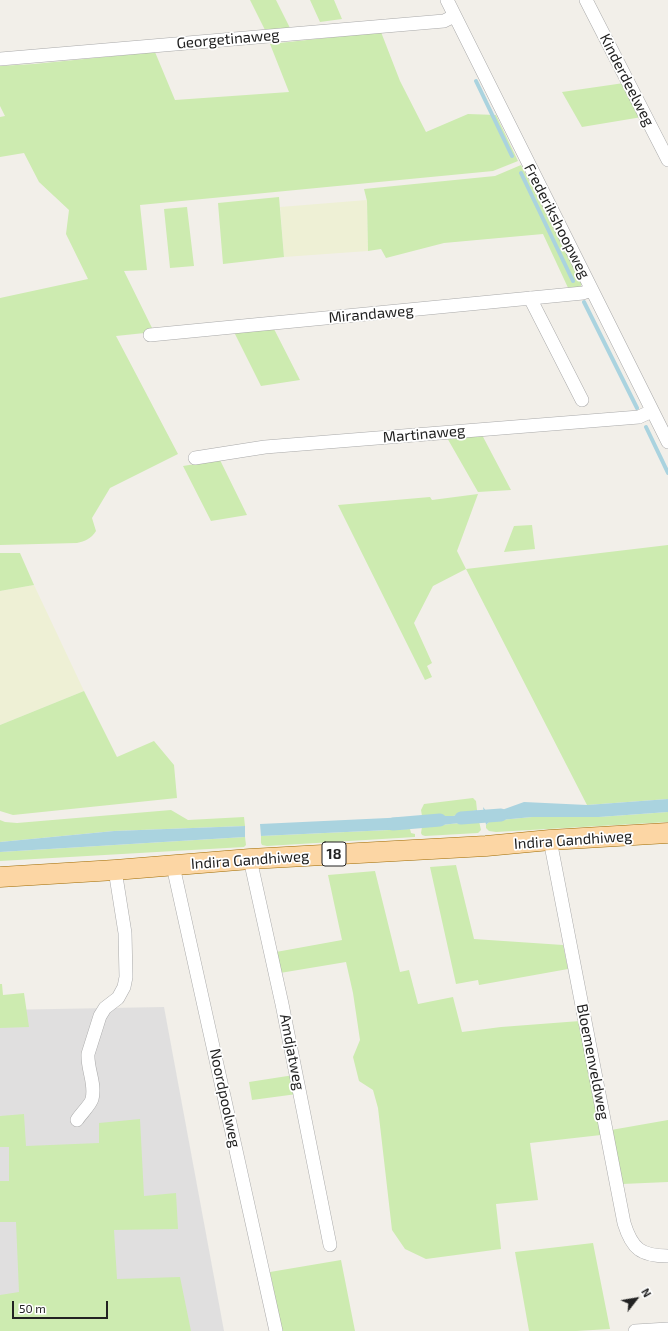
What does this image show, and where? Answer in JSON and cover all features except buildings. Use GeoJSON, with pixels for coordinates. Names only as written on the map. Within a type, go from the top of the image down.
{"type":"FeatureCollection","features":[{"type":"Feature","properties":{"kind":"main road","name":"Indira Gandhiweg"},"geometry":{"type":"LineString","coordinates":[[0,877],[173,866],[250,859],[486,846],[550,840],[668,833]]}},
{"type":"Feature","properties":{"kind":"street","name":"Frederikshoopweg"},"geometry":{"type":"LineString","coordinates":[[447,0],[668,442]]}},
{"type":"Feature","properties":{"kind":"street","name":"Kinderdeelweg"},"geometry":{"type":"LineString","coordinates":[[586,0],[668,160]]}},
{"type":"Feature","properties":{"kind":"street","name":"Georgetinaweg"},"geometry":{"type":"LineString","coordinates":[[0,59],[444,21],[454,16]]}},
{"type":"Feature","properties":{"kind":"street","name":"Mirandaweg"},"geometry":{"type":"LineString","coordinates":[[150,335],[583,293],[591,290]]}},
{"type":"Feature","properties":{"kind":"street"},"geometry":{"type":"LineString","coordinates":[[530,298],[582,400]]}},
{"type":"Feature","properties":{"kind":"street","name":"Martinaweg"},"geometry":{"type":"LineString","coordinates":[[195,458],[265,447],[639,417],[652,411]]}},
{"type":"Feature","properties":{"kind":"street","name":"Bloemenveldweg"},"geometry":{"type":"LineString","coordinates":[[550,840],[624,1224],[628,1236],[634,1246],[646,1253],[656,1256],[668,1256]]}},
{"type":"Feature","properties":{"kind":"street","name":"Amdjatweg"},"geometry":{"type":"LineString","coordinates":[[250,859],[282,1004],[330,1245]]}},
{"type":"Feature","properties":{"kind":"street","name":"Noordpoolweg"},"geometry":{"type":"LineString","coordinates":[[173,866],[276,1331]]}},
{"type":"Feature","properties":{"kind":"street"},"geometry":{"type":"LineString","coordinates":[[77,1120],[92,1100],[92,1078],[88,1054],[100,1016],[105,1008],[118,998],[124,987],[126,977],[125,933],[115,870]]}},
{"type":"Feature","properties":{"kind":"street"},"geometry":{"type":"LineString","coordinates":[[635,1331],[668,1329]]}},
{"type":"Feature","properties":{"kind":"shaded area"},"geometry":{"type":"Polygon","coordinates":[[[164,1007],[224,1331],[0,1331],[0,1010],[164,1007]]]}},
{"type":"Feature","properties":{"kind":"green space"},"geometry":{"type":"Polygon","coordinates":[[[250,0],[276,0],[291,30],[266,32],[250,0]]]}},
{"type":"Feature","properties":{"kind":"green space"},"geometry":{"type":"Polygon","coordinates":[[[310,0],[334,0],[342,19],[320,22],[310,0]]]}},
{"type":"Feature","properties":{"kind":"green space"},"geometry":{"type":"Polygon","coordinates":[[[381,32],[400,81],[426,132],[468,114],[496,115],[518,161],[493,171],[140,205],[147,270],[124,271],[154,332],[116,336],[178,454],[110,488],[92,518],[96,531],[88,539],[77,543],[0,545],[0,298],[88,279],[66,234],[69,210],[39,182],[24,153],[0,157],[0,117],[5,116],[0,106],[0,66],[155,52],[175,100],[289,92],[270,44],[381,32]]]}},
{"type":"Feature","properties":{"kind":"green space"},"geometry":{"type":"Polygon","coordinates":[[[624,83],[642,117],[582,127],[562,92],[624,83]]]}},
{"type":"Feature","properties":{"kind":"green space"},"geometry":{"type":"Polygon","coordinates":[[[521,165],[582,283],[580,288],[570,292],[543,234],[444,243],[386,258],[381,249],[368,251],[367,201],[364,189],[495,176],[521,165]]]}},
{"type":"Feature","properties":{"kind":"green space"},"geometry":{"type":"Polygon","coordinates":[[[279,197],[284,257],[223,264],[218,203],[279,197]]]}},
{"type":"Feature","properties":{"kind":"green space"},"geometry":{"type":"Polygon","coordinates":[[[367,200],[368,251],[284,257],[280,207],[367,200]]]}},
{"type":"Feature","properties":{"kind":"green space"},"geometry":{"type":"Polygon","coordinates":[[[187,207],[194,266],[170,268],[164,209],[187,207]]]}},
{"type":"Feature","properties":{"kind":"green space"},"geometry":{"type":"Polygon","coordinates":[[[273,327],[300,380],[261,386],[233,330],[273,327]]]}},
{"type":"Feature","properties":{"kind":"green space"},"geometry":{"type":"Polygon","coordinates":[[[481,433],[511,490],[478,492],[446,436],[481,433]]]}},
{"type":"Feature","properties":{"kind":"green space"},"geometry":{"type":"Polygon","coordinates":[[[220,460],[247,515],[211,521],[183,466],[220,460]]]}},
{"type":"Feature","properties":{"kind":"green space"},"geometry":{"type":"Polygon","coordinates":[[[478,494],[457,551],[466,569],[433,586],[414,623],[432,663],[427,666],[432,677],[425,680],[338,505],[430,497],[432,500],[478,494]]]}},
{"type":"Feature","properties":{"kind":"green space"},"geometry":{"type":"Polygon","coordinates":[[[532,525],[535,549],[504,552],[514,526],[532,525]]]}},
{"type":"Feature","properties":{"kind":"green space"},"geometry":{"type":"Polygon","coordinates":[[[668,545],[668,799],[587,805],[466,569],[668,545]]]}},
{"type":"Feature","properties":{"kind":"green space"},"geometry":{"type":"Polygon","coordinates":[[[0,553],[20,553],[34,585],[0,591],[0,553]]]}},
{"type":"Feature","properties":{"kind":"green space"},"geometry":{"type":"Polygon","coordinates":[[[34,585],[84,691],[0,725],[0,591],[34,585]]]}},
{"type":"Feature","properties":{"kind":"green space"},"geometry":{"type":"Polygon","coordinates":[[[84,691],[117,757],[154,741],[174,765],[177,798],[13,815],[0,811],[0,725],[84,691]]]}},
{"type":"Feature","properties":{"kind":"green space"},"geometry":{"type":"Polygon","coordinates":[[[473,798],[476,801],[477,810],[453,816],[422,816],[421,810],[424,804],[473,798]]]}},
{"type":"Feature","properties":{"kind":"green space"},"geometry":{"type":"Polygon","coordinates":[[[171,810],[188,820],[244,817],[245,826],[114,831],[0,842],[0,820],[17,823],[171,810]]]}},
{"type":"Feature","properties":{"kind":"green space"},"geometry":{"type":"Polygon","coordinates":[[[668,812],[668,822],[496,832],[489,831],[486,828],[486,825],[490,821],[532,817],[599,817],[668,812]]]}},
{"type":"Feature","properties":{"kind":"green space"},"geometry":{"type":"Polygon","coordinates":[[[479,821],[481,830],[478,833],[425,836],[421,833],[422,827],[479,821]]]}},
{"type":"Feature","properties":{"kind":"green space"},"geometry":{"type":"Polygon","coordinates":[[[410,829],[411,833],[415,834],[415,837],[267,846],[262,845],[261,843],[261,836],[410,829]]]}},
{"type":"Feature","properties":{"kind":"green space"},"geometry":{"type":"Polygon","coordinates":[[[245,837],[246,845],[244,847],[0,861],[0,852],[245,837]]]}},
{"type":"Feature","properties":{"kind":"green space"},"geometry":{"type":"Polygon","coordinates":[[[456,865],[474,939],[563,945],[568,969],[479,985],[478,980],[456,984],[430,867],[456,865]]]}},
{"type":"Feature","properties":{"kind":"green space"},"geometry":{"type":"Polygon","coordinates":[[[375,871],[400,972],[409,970],[418,1004],[453,997],[462,1032],[501,1027],[580,1021],[601,1135],[530,1143],[538,1200],[496,1204],[501,1249],[426,1259],[405,1249],[392,1230],[378,1108],[373,1090],[359,1081],[353,1057],[360,1040],[353,993],[346,962],[280,973],[276,952],[342,940],[328,875],[375,871]]]}},
{"type":"Feature","properties":{"kind":"green space"},"geometry":{"type":"Polygon","coordinates":[[[0,984],[2,984],[3,995],[24,993],[29,1027],[0,1028],[0,984]]]}},
{"type":"Feature","properties":{"kind":"green space"},"geometry":{"type":"Polygon","coordinates":[[[294,1075],[297,1094],[252,1100],[249,1082],[294,1075]]]}},
{"type":"Feature","properties":{"kind":"green space"},"geometry":{"type":"Polygon","coordinates":[[[24,1114],[26,1146],[99,1143],[99,1123],[140,1119],[144,1196],[176,1193],[178,1229],[114,1230],[117,1279],[180,1277],[191,1331],[0,1331],[0,1295],[19,1292],[16,1222],[0,1222],[0,1181],[9,1181],[9,1147],[0,1147],[0,1116],[24,1114]]]}},
{"type":"Feature","properties":{"kind":"green space"},"geometry":{"type":"Polygon","coordinates":[[[668,1120],[668,1182],[622,1184],[611,1130],[668,1120]]]}},
{"type":"Feature","properties":{"kind":"green space"},"geometry":{"type":"Polygon","coordinates":[[[593,1243],[610,1329],[529,1331],[515,1252],[593,1243]]]}},
{"type":"Feature","properties":{"kind":"green space"},"geometry":{"type":"Polygon","coordinates":[[[341,1260],[355,1331],[282,1331],[270,1272],[341,1260]]]}},
{"type":"Feature","properties":{"kind":"water"},"geometry":{"type":"Polygon","coordinates":[[[668,799],[668,812],[599,817],[532,817],[490,821],[486,825],[483,807],[487,812],[499,811],[524,802],[587,805],[668,799]]]}},
{"type":"Feature","properties":{"kind":"water"},"geometry":{"type":"Polygon","coordinates":[[[477,810],[479,821],[422,827],[422,816],[453,816],[477,810]]]}},
{"type":"Feature","properties":{"kind":"water"},"geometry":{"type":"Polygon","coordinates":[[[409,817],[410,829],[261,836],[260,824],[409,817]]]}},
{"type":"Feature","properties":{"kind":"water"},"geometry":{"type":"Polygon","coordinates":[[[245,826],[245,837],[0,852],[0,842],[114,831],[245,826]]]}},
{"type":"Feature","properties":{"kind":"waterway"},"geometry":{"type":"LineString","coordinates":[[476,81],[512,156]]}},
{"type":"Feature","properties":{"kind":"waterway"},"geometry":{"type":"LineString","coordinates":[[521,173],[573,281]]}},
{"type":"Feature","properties":{"kind":"waterway"},"geometry":{"type":"LineString","coordinates":[[584,302],[637,408]]}},
{"type":"Feature","properties":{"kind":"waterway"},"geometry":{"type":"LineString","coordinates":[[646,427],[668,473]]}},
{"type":"Feature","properties":{"kind":"waterway"},"geometry":{"type":"LineString","coordinates":[[461,818],[501,815]]}},
{"type":"Feature","properties":{"kind":"waterway"},"geometry":{"type":"LineString","coordinates":[[393,824],[440,820]]}}]}
